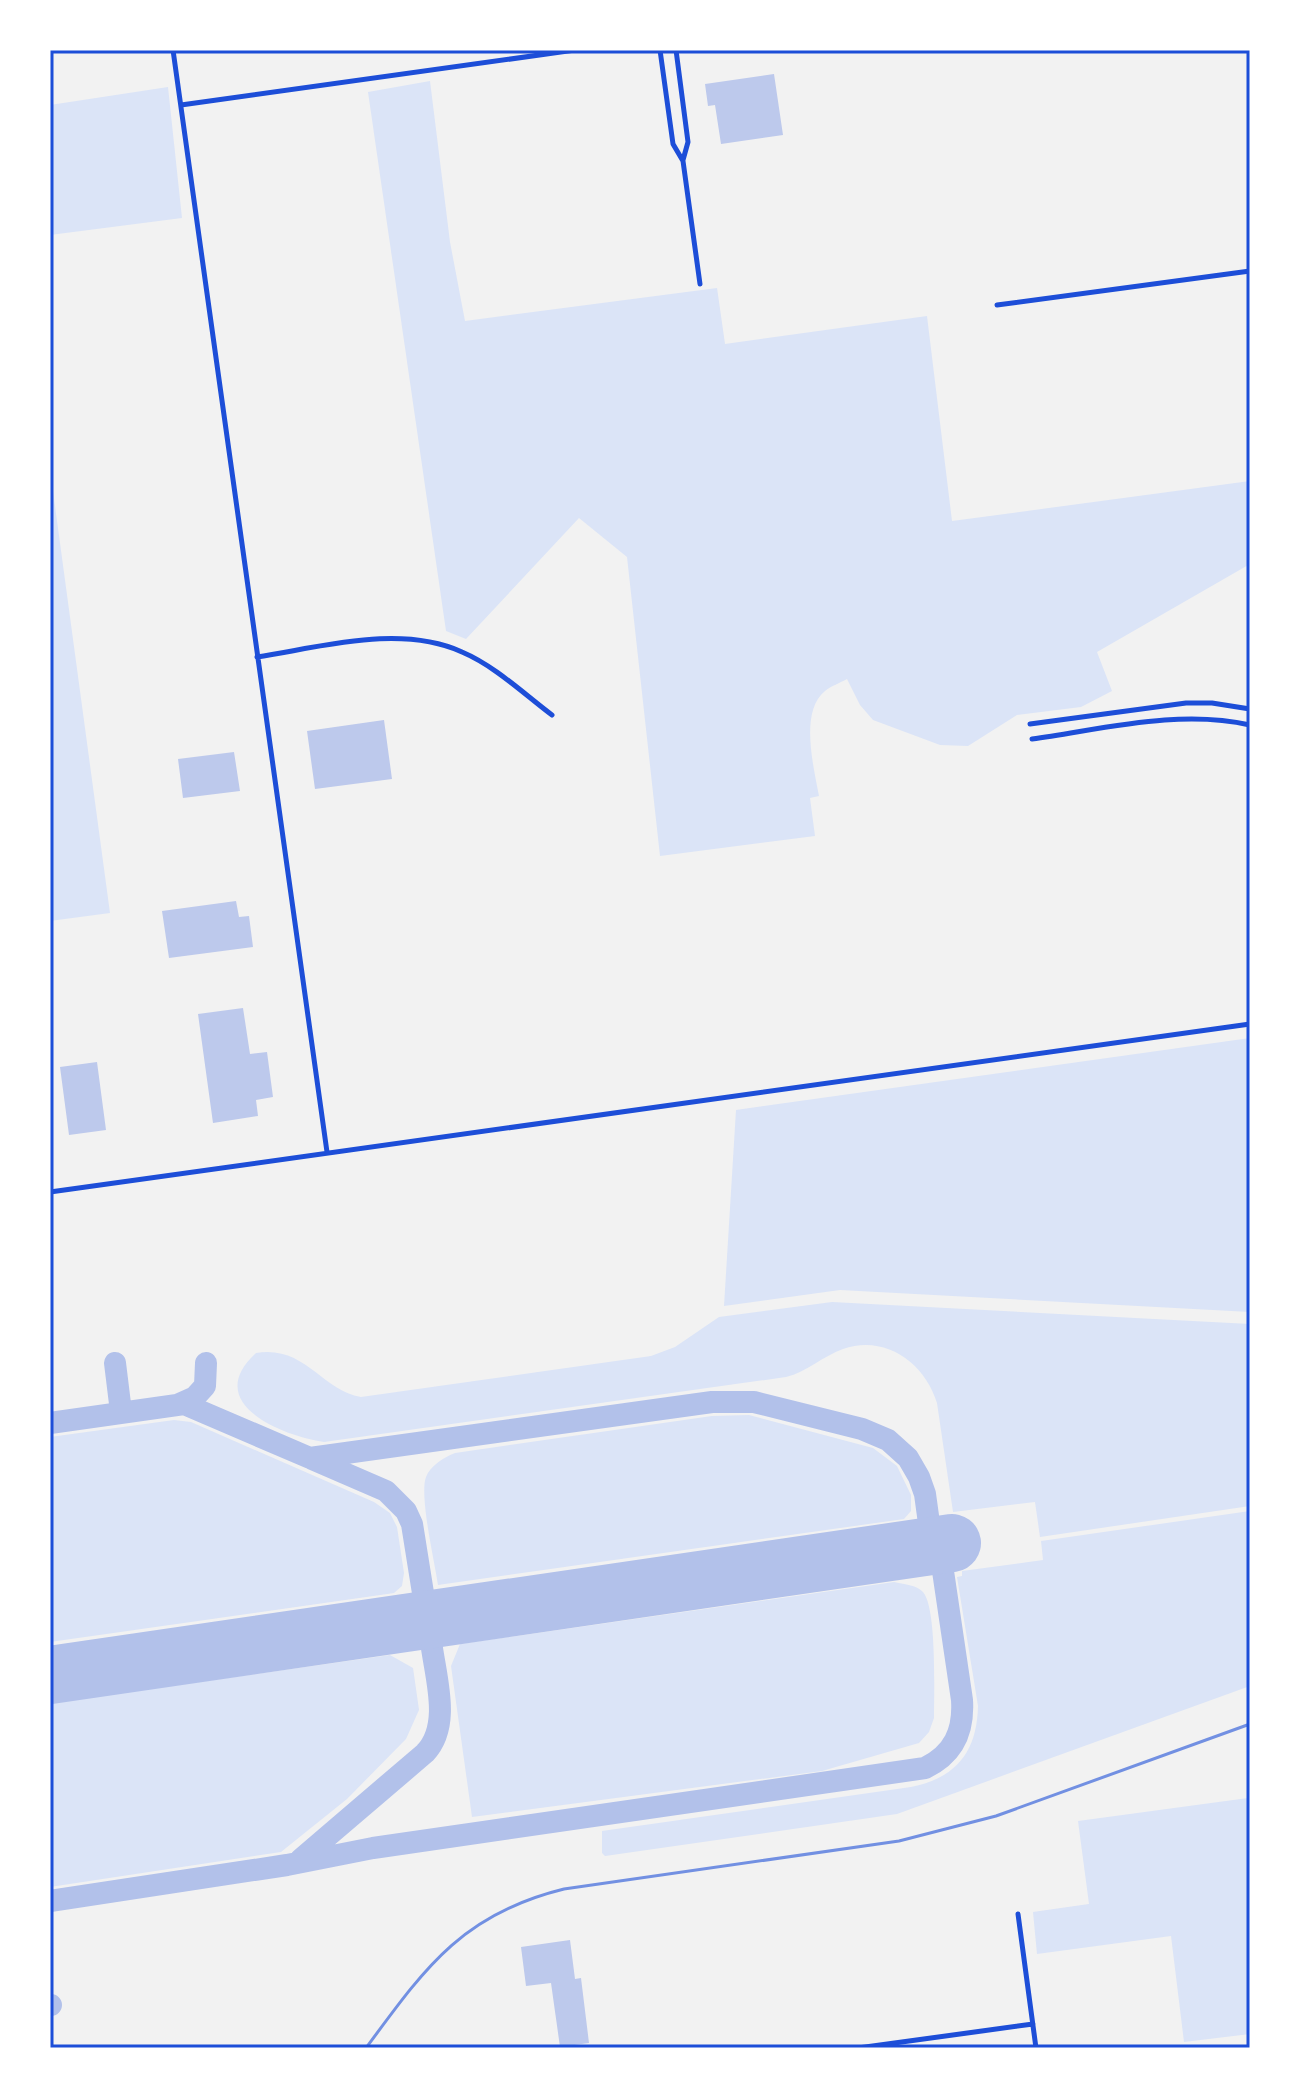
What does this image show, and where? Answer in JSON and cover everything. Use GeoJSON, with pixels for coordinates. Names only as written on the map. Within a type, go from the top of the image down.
{"type":"FeatureCollection","features":[{"type":"Feature","properties":{"kind":"street"},"geometry":{"type":"LineString","coordinates":[[173,50],[327,1152]]}},
{"type":"Feature","properties":{"kind":"street"},"geometry":{"type":"LineString","coordinates":[[181,105],[575,50]]}},
{"type":"Feature","properties":{"kind":"street"},"geometry":{"type":"LineString","coordinates":[[660,50],[673,144],[683,161],[700,284]]}},
{"type":"Feature","properties":{"kind":"street"},"geometry":{"type":"LineString","coordinates":[[676,50],[688,142],[683,161]]}},
{"type":"Feature","properties":{"kind":"street"},"geometry":{"type":"LineString","coordinates":[[997,305],[1250,271]]}},
{"type":"Feature","properties":{"kind":"street"},"geometry":{"type":"LineString","coordinates":[[257,657],[380,639],[429,641],[470,656],[552,715]]}},
{"type":"Feature","properties":{"kind":"street"},"geometry":{"type":"LineString","coordinates":[[1030,724],[1186,703],[1212,703],[1250,709]]}},
{"type":"Feature","properties":{"kind":"street"},"geometry":{"type":"LineString","coordinates":[[1032,739],[1187,718],[1250,725]]}},
{"type":"Feature","properties":{"kind":"street"},"geometry":{"type":"LineString","coordinates":[[50,1192],[1250,1024]]}},
{"type":"Feature","properties":{"kind":"street"},"geometry":{"type":"LineString","coordinates":[[1018,1914],[1036,2048]]}},
{"type":"Feature","properties":{"kind":"street"},"geometry":{"type":"LineString","coordinates":[[858,2048],[1033,2024]]}},
{"type":"Feature","properties":{"kind":"shaded area"},"geometry":{"type":"Polygon","coordinates":[[[430,81],[450,242],[465,321],[717,288],[725,344],[927,316],[952,521],[1250,481],[1250,564],[1097,652],[1112,691],[1081,707],[1017,715],[968,746],[940,745],[873,720],[860,705],[847,679],[825,691],[812,712],[810,741],[819,796],[810,798],[815,836],[660,856],[627,557],[579,518],[466,639],[446,631],[368,92],[430,81]]]}},
{"type":"Feature","properties":{"kind":"shaded area"},"geometry":{"type":"Polygon","coordinates":[[[168,87],[182,218],[50,235],[50,105],[168,87]]]}},
{"type":"Feature","properties":{"kind":"shaded area"},"geometry":{"type":"Polygon","coordinates":[[[50,469],[110,913],[50,921],[50,469]]]}},
{"type":"Feature","properties":{"kind":"shaded area"},"geometry":{"type":"Polygon","coordinates":[[[1250,1038],[1250,1312],[840,1290],[724,1306],[736,1110],[1250,1038]]]}},
{"type":"Feature","properties":{"kind":"shaded area"},"geometry":{"type":"Polygon","coordinates":[[[832,1302],[1250,1324],[1250,1506],[1040,1537],[1035,1502],[953,1512],[937,1403],[931,1389],[913,1364],[901,1355],[874,1345],[843,1349],[786,1377],[324,1442],[288,1433],[254,1414],[242,1402],[238,1387],[241,1371],[256,1353],[273,1352],[287,1356],[347,1393],[361,1397],[651,1356],[675,1347],[719,1317],[832,1302]]]}},
{"type":"Feature","properties":{"kind":"shaded area"},"geometry":{"type":"Polygon","coordinates":[[[749,1415],[873,1448],[897,1466],[911,1495],[911,1511],[904,1519],[438,1585],[424,1486],[431,1469],[446,1457],[455,1453],[712,1416],[749,1415]]]}},
{"type":"Feature","properties":{"kind":"shaded area"},"geometry":{"type":"Polygon","coordinates":[[[174,1420],[191,1422],[374,1502],[390,1513],[397,1527],[404,1573],[402,1586],[394,1593],[50,1642],[50,1437],[174,1420]]]}},
{"type":"Feature","properties":{"kind":"shaded area"},"geometry":{"type":"Polygon","coordinates":[[[1250,1511],[1250,1686],[897,1814],[605,1856],[602,1853],[602,1831],[911,1787],[940,1777],[961,1760],[977,1722],[978,1706],[957,1577],[962,1576],[962,1571],[1043,1560],[1041,1541],[1250,1511]]]}},
{"type":"Feature","properties":{"kind":"shaded area"},"geometry":{"type":"Polygon","coordinates":[[[894,1582],[923,1592],[931,1615],[934,1718],[929,1732],[919,1743],[822,1771],[472,1817],[451,1666],[460,1644],[894,1582]]]}},
{"type":"Feature","properties":{"kind":"shaded area"},"geometry":{"type":"Polygon","coordinates":[[[390,1655],[413,1668],[419,1710],[406,1739],[347,1799],[281,1852],[50,1887],[50,1703],[390,1655]]]}},
{"type":"Feature","properties":{"kind":"shaded area"},"geometry":{"type":"Polygon","coordinates":[[[1248,1798],[1250,2034],[1184,2042],[1171,1936],[1037,1954],[1033,1912],[1089,1904],[1078,1821],[1248,1798]]]}},
{"type":"Feature","properties":{"kind":"building"},"geometry":{"type":"Polygon","coordinates":[[[774,74],[783,135],[721,144],[715,105],[708,106],[705,84],[774,74]]]}},
{"type":"Feature","properties":{"kind":"building"},"geometry":{"type":"Polygon","coordinates":[[[384,720],[392,779],[315,789],[307,731],[384,720]]]}},
{"type":"Feature","properties":{"kind":"building"},"geometry":{"type":"Polygon","coordinates":[[[234,752],[240,791],[183,798],[178,759],[234,752]]]}},
{"type":"Feature","properties":{"kind":"building"},"geometry":{"type":"Polygon","coordinates":[[[236,901],[239,917],[249,916],[253,947],[169,958],[162,911],[236,901]]]}},
{"type":"Feature","properties":{"kind":"building"},"geometry":{"type":"Polygon","coordinates":[[[243,1008],[250,1054],[267,1052],[273,1097],[256,1100],[258,1116],[213,1123],[198,1014],[243,1008]]]}},
{"type":"Feature","properties":{"kind":"building"},"geometry":{"type":"Polygon","coordinates":[[[97,1062],[106,1130],[69,1135],[60,1067],[97,1062]]]}},
{"type":"Feature","properties":{"kind":"building"},"geometry":{"type":"Polygon","coordinates":[[[570,1940],[575,1979],[581,1978],[589,2043],[560,2047],[551,1983],[526,1986],[521,1947],[570,1940]]]}},
{"type":"Feature","properties":{"kind":"taxiway"},"geometry":{"type":"LineString","coordinates":[[115,1363],[121,1412]]}},
{"type":"Feature","properties":{"kind":"taxiway"},"geometry":{"type":"LineString","coordinates":[[177,1405],[195,1397],[205,1386],[206,1363]]}},
{"type":"Feature","properties":{"kind":"taxiway"},"geometry":{"type":"LineString","coordinates":[[50,1423],[184,1404],[310,1458],[712,1402],[754,1402],[862,1429],[888,1440],[908,1458],[919,1477],[925,1494],[932,1545]]}},
{"type":"Feature","properties":{"kind":"taxiway"},"geometry":{"type":"LineString","coordinates":[[312,1459],[386,1491],[406,1511],[412,1524],[423,1593],[421,1604],[415,1612],[393,1626]]}},
{"type":"Feature","properties":{"kind":"taxiway"},"geometry":{"type":"LineString","coordinates":[[50,1901],[287,1865],[373,1848],[925,1768],[950,1749],[959,1731],[962,1711],[939,1544]]}},
{"type":"Feature","properties":{"kind":"taxiway"},"geometry":{"type":"LineString","coordinates":[[301,1859],[425,1753],[433,1742],[438,1729],[440,1700],[431,1641],[419,1631],[393,1626]]}},
{"type":"Feature","properties":{"kind":"runway"},"geometry":{"type":"LineString","coordinates":[[50,1675],[952,1543]]}},
{"type":"Feature","properties":{"kind":"railway"},"geometry":{"type":"LineString","coordinates":[[366,2048],[407,1993],[449,1948],[498,1913],[529,1900],[564,1889],[899,1841],[996,1816],[1250,1724]]}}]}
